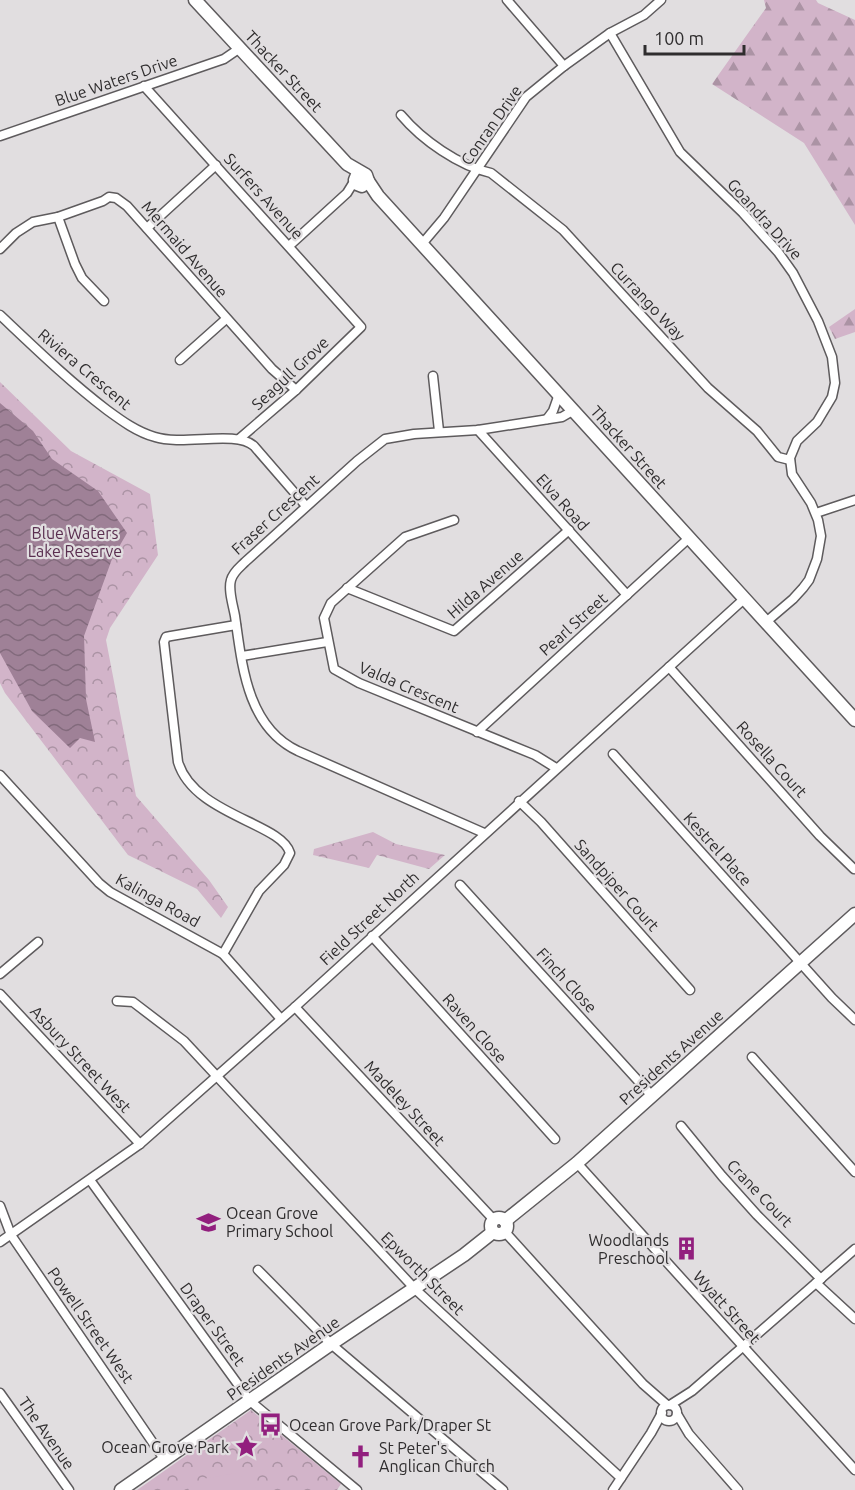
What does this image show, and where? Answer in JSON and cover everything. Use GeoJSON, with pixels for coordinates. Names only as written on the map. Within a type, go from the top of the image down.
{"type":"FeatureCollection","features":[{"type":"Feature","properties":{"kind":"street","name":"Thacker Street"},"geometry":{"type":"LineString","coordinates":[[195,0],[347,164],[360,181],[378,196],[855,720]]}},
{"type":"Feature","properties":{"kind":"street"},"geometry":{"type":"LineString","coordinates":[[507,0],[564,66]]}},
{"type":"Feature","properties":{"kind":"street","name":"Conran Drive"},"geometry":{"type":"LineString","coordinates":[[422,244],[444,219],[526,97],[564,66],[610,33],[644,15],[661,0]]}},
{"type":"Feature","properties":{"kind":"street","name":"Goandra Drive"},"geometry":{"type":"LineString","coordinates":[[610,33],[680,152],[743,213],[778,252],[794,273],[818,321],[832,357],[835,383],[826,411],[811,430],[797,441],[790,460]]}},
{"type":"Feature","properties":{"kind":"street","name":"Blue Waters Drive"},"geometry":{"type":"LineString","coordinates":[[0,136],[229,57],[240,48]]}},
{"type":"Feature","properties":{"kind":"street","name":"Surfers Avenue"},"geometry":{"type":"LineString","coordinates":[[144,86],[361,327]]}},
{"type":"Feature","properties":{"kind":"street","name":"Currango Way"},"geometry":{"type":"LineString","coordinates":[[401,115],[426,140],[478,170],[491,173],[563,230],[708,388],[758,431],[778,457],[790,460]]}},
{"type":"Feature","properties":{"kind":"street"},"geometry":{"type":"LineString","coordinates":[[147,228],[216,165]]}},
{"type":"Feature","properties":{"kind":"street"},"geometry":{"type":"LineString","coordinates":[[289,246],[360,181]]}},
{"type":"Feature","properties":{"kind":"street","name":"Mermaid Avenue"},"geometry":{"type":"LineString","coordinates":[[0,249],[16,233],[33,222],[58,217],[104,201],[109,197],[116,198],[122,201],[147,228],[272,369],[296,390]]}},
{"type":"Feature","properties":{"kind":"street"},"geometry":{"type":"LineString","coordinates":[[58,217],[82,278],[104,301]]}},
{"type":"Feature","properties":{"kind":"street","name":"Riviera Crescent"},"geometry":{"type":"LineString","coordinates":[[0,315],[73,382],[129,426],[155,437],[173,441],[239,439]]}},
{"type":"Feature","properties":{"kind":"street"},"geometry":{"type":"LineString","coordinates":[[180,360],[226,319]]}},
{"type":"Feature","properties":{"kind":"street","name":"Seagull Grove"},"geometry":{"type":"LineString","coordinates":[[239,439],[296,390],[361,327]]}},
{"type":"Feature","properties":{"kind":"street"},"geometry":{"type":"LineString","coordinates":[[433,376],[439,431]]}},
{"type":"Feature","properties":{"kind":"street"},"geometry":{"type":"LineString","coordinates":[[546,419],[553,411],[559,394]]}},
{"type":"Feature","properties":{"kind":"street","name":"Fraser Crescent"},"geometry":{"type":"LineString","coordinates":[[484,833],[280,742],[268,728],[249,693],[230,587],[234,574],[306,506],[367,452],[385,440],[439,431],[478,430],[565,416],[574,410]]}},
{"type":"Feature","properties":{"kind":"street","name":"Elva Road"},"geometry":{"type":"LineString","coordinates":[[478,430],[627,595]]}},
{"type":"Feature","properties":{"kind":"street"},"geometry":{"type":"LineString","coordinates":[[239,439],[245,440],[254,447],[306,506]]}},
{"type":"Feature","properties":{"kind":"street"},"geometry":{"type":"LineString","coordinates":[[765,622],[793,599],[809,580],[821,536],[816,513],[804,490],[792,474],[790,460]]}},
{"type":"Feature","properties":{"kind":"street"},"geometry":{"type":"LineString","coordinates":[[816,513],[855,500]]}},
{"type":"Feature","properties":{"kind":"street","name":"Valda Crescent"},"geometry":{"type":"LineString","coordinates":[[454,520],[405,537],[331,603],[324,618],[334,669],[341,674],[543,759],[556,768]]}},
{"type":"Feature","properties":{"kind":"street","name":"Hilda Avenue"},"geometry":{"type":"LineString","coordinates":[[347,588],[454,631],[569,530]]}},
{"type":"Feature","properties":{"kind":"street","name":"Pearl Street"},"geometry":{"type":"LineString","coordinates":[[477,732],[689,537]]}},
{"type":"Feature","properties":{"kind":"street","name":"Field Street North"},"geometry":{"type":"LineString","coordinates":[[0,1242],[140,1144],[295,1007],[519,801],[744,599]]}},
{"type":"Feature","properties":{"kind":"street"},"geometry":{"type":"LineString","coordinates":[[223,954],[259,891],[284,865],[290,853],[282,840],[218,807],[194,788],[182,773],[178,762],[164,642],[171,636],[236,625]]}},
{"type":"Feature","properties":{"kind":"street"},"geometry":{"type":"LineString","coordinates":[[242,656],[327,642]]}},
{"type":"Feature","properties":{"kind":"street","name":"Rosella Court"},"geometry":{"type":"LineString","coordinates":[[669,667],[820,836],[854,868]]}},
{"type":"Feature","properties":{"kind":"street","name":"Kestrel Place"},"geometry":{"type":"LineString","coordinates":[[614,754],[855,1020]]}},
{"type":"Feature","properties":{"kind":"street","name":"Kalinga Road"},"geometry":{"type":"LineString","coordinates":[[0,775],[99,883],[110,892],[223,954],[281,1019]]}},
{"type":"Feature","properties":{"kind":"street","name":"Sandpiper Court"},"geometry":{"type":"LineString","coordinates":[[519,801],[541,822],[690,990]]}},
{"type":"Feature","properties":{"kind":"street","name":"Finch Close"},"geometry":{"type":"LineString","coordinates":[[460,885],[652,1096]]}},
{"type":"Feature","properties":{"kind":"street","name":"Presidents Avenue"},"geometry":{"type":"LineString","coordinates":[[121,1490],[464,1255],[577,1163],[855,914]]}},
{"type":"Feature","properties":{"kind":"street","name":"Raven Close"},"geometry":{"type":"LineString","coordinates":[[372,936],[555,1139]]}},
{"type":"Feature","properties":{"kind":"street"},"geometry":{"type":"LineString","coordinates":[[0,974],[38,942]]}},
{"type":"Feature","properties":{"kind":"street","name":"Asbury Street West"},"geometry":{"type":"LineString","coordinates":[[0,994],[140,1144]]}},
{"type":"Feature","properties":{"kind":"street","name":"Epworth Street"},"geometry":{"type":"LineString","coordinates":[[117,1001],[133,1002],[184,1041],[415,1289],[621,1478]]}},
{"type":"Feature","properties":{"kind":"street","name":"Madeley Street"},"geometry":{"type":"LineString","coordinates":[[295,1007],[669,1412],[734,1489]]}},
{"type":"Feature","properties":{"kind":"street"},"geometry":{"type":"LineString","coordinates":[[752,1057],[855,1172]]}},
{"type":"Feature","properties":{"kind":"street","name":"Crane Court"},"geometry":{"type":"LineString","coordinates":[[681,1126],[750,1208],[855,1318]]}},
{"type":"Feature","properties":{"kind":"street","name":"Wyatt Street"},"geometry":{"type":"LineString","coordinates":[[577,1163],[855,1470]]}},
{"type":"Feature","properties":{"kind":"street","name":"Draper Street"},"geometry":{"type":"LineString","coordinates":[[90,1180],[250,1401],[352,1488]]}},
{"type":"Feature","properties":{"kind":"street","name":"Powell Street West"},"geometry":{"type":"LineString","coordinates":[[0,1206],[11,1236],[164,1459]]}},
{"type":"Feature","properties":{"kind":"street"},"geometry":{"type":"LineString","coordinates":[[613,1490],[651,1433],[669,1412],[855,1249]]}},
{"type":"Feature","properties":{"kind":"street"},"geometry":{"type":"LineString","coordinates":[[258,1270],[331,1344],[503,1490]]}},
{"type":"Feature","properties":{"kind":"street","name":"The Avenue"},"geometry":{"type":"LineString","coordinates":[[0,1393],[69,1490]]}},
{"type":"Feature","properties":{"kind":"green space"},"geometry":{"type":"Polygon","coordinates":[[[764,0],[816,0],[855,20],[855,225],[804,143],[712,84],[766,8],[764,0]]]}},
{"type":"Feature","properties":{"kind":"green space"},"geometry":{"type":"Polygon","coordinates":[[[855,309],[855,332],[835,339],[829,327],[855,309]]]}},
{"type":"Feature","properties":{"kind":"green space","name":"Blue Waters Lake Reserve"},"geometry":{"type":"Polygon","coordinates":[[[0,382],[71,451],[150,494],[158,555],[110,628],[106,640],[136,796],[209,880],[228,907],[221,918],[197,889],[128,855],[5,693],[0,683],[0,382]]]}},
{"type":"Feature","properties":{"kind":"green space"},"geometry":{"type":"Polygon","coordinates":[[[373,832],[396,844],[445,855],[429,869],[377,855],[369,868],[313,855],[314,849],[373,832]]]}},
{"type":"Feature","properties":{"kind":"green space","name":"Ocean Grove Park"},"geometry":{"type":"Polygon","coordinates":[[[251,1410],[341,1484],[337,1490],[137,1490],[251,1410]]]}},
{"type":"Feature","properties":{"kind":"green space"},"geometry":{"type":"Polygon","coordinates":[[[237,1473],[256,1490],[188,1490],[202,1479],[237,1473]]]}},
{"type":"Feature","properties":{"kind":"water"},"geometry":{"type":"Polygon","coordinates":[[[0,403],[33,431],[52,459],[98,491],[127,533],[112,559],[84,636],[86,699],[95,742],[80,738],[70,748],[32,711],[0,653],[0,403]]]}},
{"type":"Feature","properties":{"kind":"place","name":"Ocean Grove Primary School"},"geometry":{"type":"Point","coordinates":[208,1222]}},
{"type":"Feature","properties":{"kind":"place","name":"Woodlands Preschool"},"geometry":{"type":"Point","coordinates":[687,1249]}},
{"type":"Feature","properties":{"kind":"place","name":"Ocean Grove Park/Draper St"},"geometry":{"type":"Point","coordinates":[271,1425]}},
{"type":"Feature","properties":{"kind":"place","name":"Ocean Grove Park"},"geometry":{"type":"Point","coordinates":[247,1447]}},
{"type":"Feature","properties":{"kind":"place","name":"St Peter's Anglican Church"},"geometry":{"type":"Point","coordinates":[361,1457]}}]}
